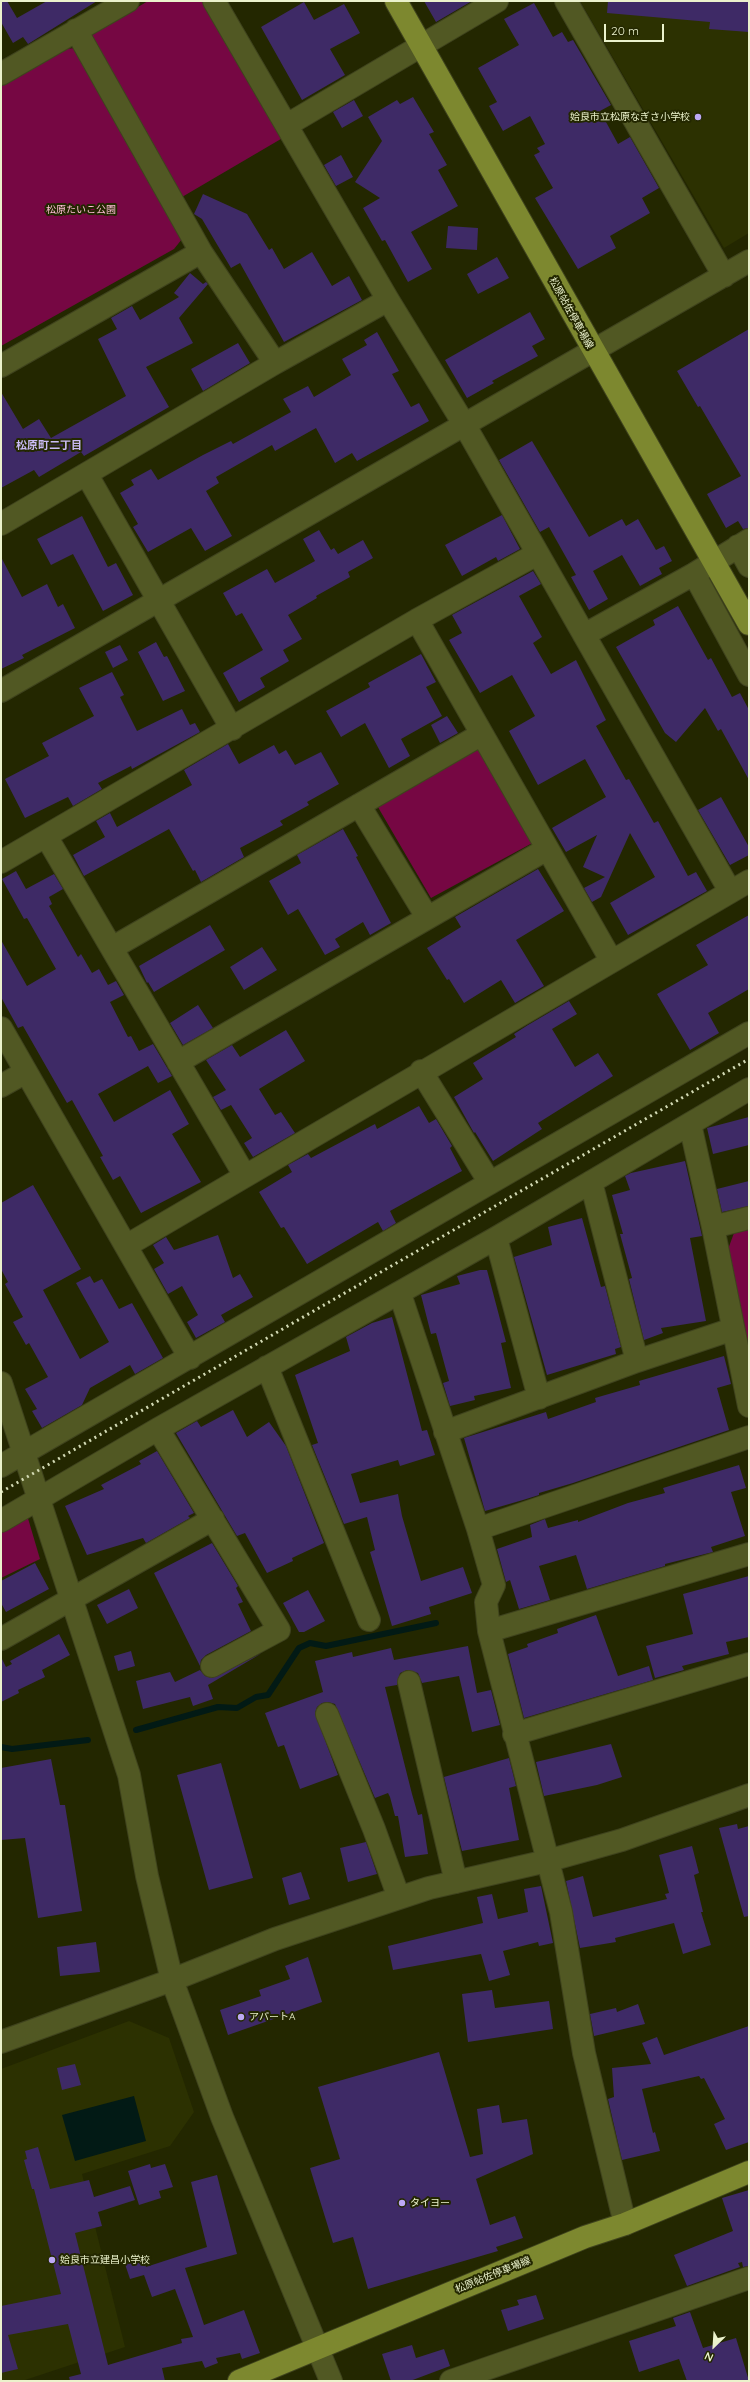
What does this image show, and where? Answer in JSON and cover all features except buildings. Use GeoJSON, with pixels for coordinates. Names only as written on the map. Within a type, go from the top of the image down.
{"type":"FeatureCollection","features":[{"type":"Feature","properties":{"kind":"main road","name":"松原帖佐停車場線"},"geometry":{"type":"LineString","coordinates":[[396,1],[592,350],[749,624]]}},
{"type":"Feature","properties":{"kind":"main road","name":"松原帖佐停車場線"},"geometry":{"type":"LineString","coordinates":[[239,2381],[318,2347],[585,2238],[625,2224],[749,2172]]}},
{"type":"Feature","properties":{"kind":"street"},"geometry":{"type":"LineString","coordinates":[[1,74],[128,1]]}},
{"type":"Feature","properties":{"kind":"street"},"geometry":{"type":"LineString","coordinates":[[214,1],[388,300],[464,424],[730,891]]}},
{"type":"Feature","properties":{"kind":"street"},"geometry":{"type":"LineString","coordinates":[[287,125],[421,44],[497,1]]}},
{"type":"Feature","properties":{"kind":"street"},"geometry":{"type":"LineString","coordinates":[[566,1],[724,276]]}},
{"type":"Feature","properties":{"kind":"street"},"geometry":{"type":"LineString","coordinates":[[76,30],[201,252],[275,363]]}},
{"type":"Feature","properties":{"kind":"street"},"geometry":{"type":"LineString","coordinates":[[1,366],[201,252]]}},
{"type":"Feature","properties":{"kind":"street"},"geometry":{"type":"LineString","coordinates":[[1,691],[749,261]]}},
{"type":"Feature","properties":{"kind":"street"},"geometry":{"type":"LineString","coordinates":[[1,524],[87,475],[275,363],[388,300]]}},
{"type":"Feature","properties":{"kind":"street"},"geometry":{"type":"LineString","coordinates":[[87,475],[232,729]]}},
{"type":"Feature","properties":{"kind":"street"},"geometry":{"type":"LineString","coordinates":[[584,635],[694,574],[718,569],[743,543]]}},
{"type":"Feature","properties":{"kind":"street"},"geometry":{"type":"LineString","coordinates":[[743,543],[749,566]]}},
{"type":"Feature","properties":{"kind":"street"},"geometry":{"type":"LineString","coordinates":[[1,862],[417,620],[537,554]]}},
{"type":"Feature","properties":{"kind":"street"},"geometry":{"type":"LineString","coordinates":[[694,574],[749,674]]}},
{"type":"Feature","properties":{"kind":"street"},"geometry":{"type":"LineString","coordinates":[[417,620],[611,960]]}},
{"type":"Feature","properties":{"kind":"street"},"geometry":{"type":"LineString","coordinates":[[112,948],[482,734]]}},
{"type":"Feature","properties":{"kind":"street"},"geometry":{"type":"LineString","coordinates":[[359,805],[427,917]]}},
{"type":"Feature","properties":{"kind":"street"},"geometry":{"type":"LineString","coordinates":[[46,836],[245,1176]]}},
{"type":"Feature","properties":{"kind":"street"},"geometry":{"type":"LineString","coordinates":[[178,1062],[547,849]]}},
{"type":"Feature","properties":{"kind":"street"},"geometry":{"type":"LineString","coordinates":[[126,1246],[421,1071],[749,881]]}},
{"type":"Feature","properties":{"kind":"street"},"geometry":{"type":"LineString","coordinates":[[1,1028],[190,1358]]}},
{"type":"Feature","properties":{"kind":"street"},"geometry":{"type":"LineString","coordinates":[[1,1466],[190,1358],[749,1033]]}},
{"type":"Feature","properties":{"kind":"street"},"geometry":{"type":"LineString","coordinates":[[421,1071],[490,1184]]}},
{"type":"Feature","properties":{"kind":"street"},"geometry":{"type":"LineString","coordinates":[[1,1086],[26,1072]]}},
{"type":"Feature","properties":{"kind":"street"},"geometry":{"type":"LineString","coordinates":[[1,1521],[158,1429],[400,1294],[749,1089]]}},
{"type":"Feature","properties":{"kind":"street"},"geometry":{"type":"LineString","coordinates":[[690,1124],[713,1227],[749,1406]]}},
{"type":"Feature","properties":{"kind":"street"},"geometry":{"type":"LineString","coordinates":[[591,1182],[637,1361]]}},
{"type":"Feature","properties":{"kind":"street"},"geometry":{"type":"LineString","coordinates":[[713,1227],[749,1218]]}},
{"type":"Feature","properties":{"kind":"street"},"geometry":{"type":"LineString","coordinates":[[496,1238],[539,1398]]}},
{"type":"Feature","properties":{"kind":"street"},"geometry":{"type":"LineString","coordinates":[[400,1294],[478,1529],[494,1585],[486,1602],[489,1630],[514,1734],[561,1912],[584,2053],[625,2224]]}},
{"type":"Feature","properties":{"kind":"street"},"geometry":{"type":"LineString","coordinates":[[445,1432],[637,1361],[733,1329]]}},
{"type":"Feature","properties":{"kind":"street"},"geometry":{"type":"LineString","coordinates":[[267,1367],[369,1620]]}},
{"type":"Feature","properties":{"kind":"street"},"geometry":{"type":"LineString","coordinates":[[1,1383],[25,1452],[129,1775],[147,1876],[172,1980],[222,2117],[331,2381]]}},
{"type":"Feature","properties":{"kind":"street"},"geometry":{"type":"LineString","coordinates":[[158,1429],[280,1630],[212,1666]]}},
{"type":"Feature","properties":{"kind":"street"},"geometry":{"type":"LineString","coordinates":[[478,1529],[749,1437]]}},
{"type":"Feature","properties":{"kind":"street"},"geometry":{"type":"LineString","coordinates":[[1,1639],[213,1519]]}},
{"type":"Feature","properties":{"kind":"street"},"geometry":{"type":"LineString","coordinates":[[489,1630],[749,1554]]}},
{"type":"Feature","properties":{"kind":"street"},"geometry":{"type":"LineString","coordinates":[[514,1734],[749,1664]]}},
{"type":"Feature","properties":{"kind":"street"},"geometry":{"type":"LineString","coordinates":[[409,1682],[456,1882]]}},
{"type":"Feature","properties":{"kind":"street"},"geometry":{"type":"LineString","coordinates":[[328,1714],[374,1829],[399,1898]]}},
{"type":"Feature","properties":{"kind":"street"},"geometry":{"type":"LineString","coordinates":[[1,2042],[172,1980],[275,1939],[399,1898],[456,1882],[547,1861],[622,1840],[749,1795]]}},
{"type":"Feature","properties":{"kind":"street"},"geometry":{"type":"LineString","coordinates":[[451,2381],[749,2278]]}},
{"type":"Feature","properties":{"kind":"shaded area","name":"姶良市立松原なぎさ小学校"},"geometry":{"type":"Polygon","coordinates":[[[580,1],[749,1],[749,233],[724,248],[580,1]]]}},
{"type":"Feature","properties":{"kind":"shaded area","name":"姶良市立建昌小学校"},"geometry":{"type":"Polygon","coordinates":[[[129,2021],[169,2038],[194,2112],[170,2146],[82,2174],[125,2347],[22,2381],[1,2381],[1,2069],[129,2021]]]}},
{"type":"Feature","properties":{"kind":"green space"},"geometry":{"type":"Polygon","coordinates":[[[148,1],[206,1],[286,136],[182,197],[88,37],[148,1]]]}},
{"type":"Feature","properties":{"kind":"green space","name":"松原たいこ公園"},"geometry":{"type":"Polygon","coordinates":[[[79,48],[186,234],[174,249],[1,346],[1,83],[61,49],[79,48]]]}},
{"type":"Feature","properties":{"kind":"green space"},"geometry":{"type":"Polygon","coordinates":[[[479,745],[536,841],[431,898],[375,802],[479,745]]]}},
{"type":"Feature","properties":{"kind":"green space"},"geometry":{"type":"Polygon","coordinates":[[[749,1227],[749,1351],[727,1252],[734,1233],[749,1227]]]}},
{"type":"Feature","properties":{"kind":"green space"},"geometry":{"type":"Polygon","coordinates":[[[27,1515],[40,1559],[1,1578],[1,1530],[27,1515]]]}},
{"type":"Feature","properties":{"kind":"water"},"geometry":{"type":"Polygon","coordinates":[[[134,2096],[146,2141],[75,2161],[62,2115],[134,2096]]]}},
{"type":"Feature","properties":{"kind":"waterway"},"geometry":{"type":"LineString","coordinates":[[136,1730],[218,1707],[237,1708],[256,1697],[268,1695],[299,1648],[310,1643],[326,1646],[436,1623]]}},
{"type":"Feature","properties":{"kind":"waterway"},"geometry":{"type":"LineString","coordinates":[[1,1747],[12,1749],[88,1740]]}},
{"type":"Feature","properties":{"kind":"railway"},"geometry":{"type":"LineString","coordinates":[[1,1492],[749,1059]]}},
{"type":"Feature","properties":{"kind":"place","name":"姶良市立松原なぎさ小学校"},"geometry":{"type":"Point","coordinates":[698,117]}},
{"type":"Feature","properties":{"kind":"place","name":"アパートA"},"geometry":{"type":"Point","coordinates":[241,2017]}},
{"type":"Feature","properties":{"kind":"place","name":"タイヨー"},"geometry":{"type":"Point","coordinates":[402,2203]}},
{"type":"Feature","properties":{"kind":"place","name":"姶良市立建昌小学校"},"geometry":{"type":"Point","coordinates":[52,2260]}},
{"type":"Feature","properties":{"kind":"district","name":"松原町二丁目"},"geometry":{"type":"Point","coordinates":[49,446]}}]}
